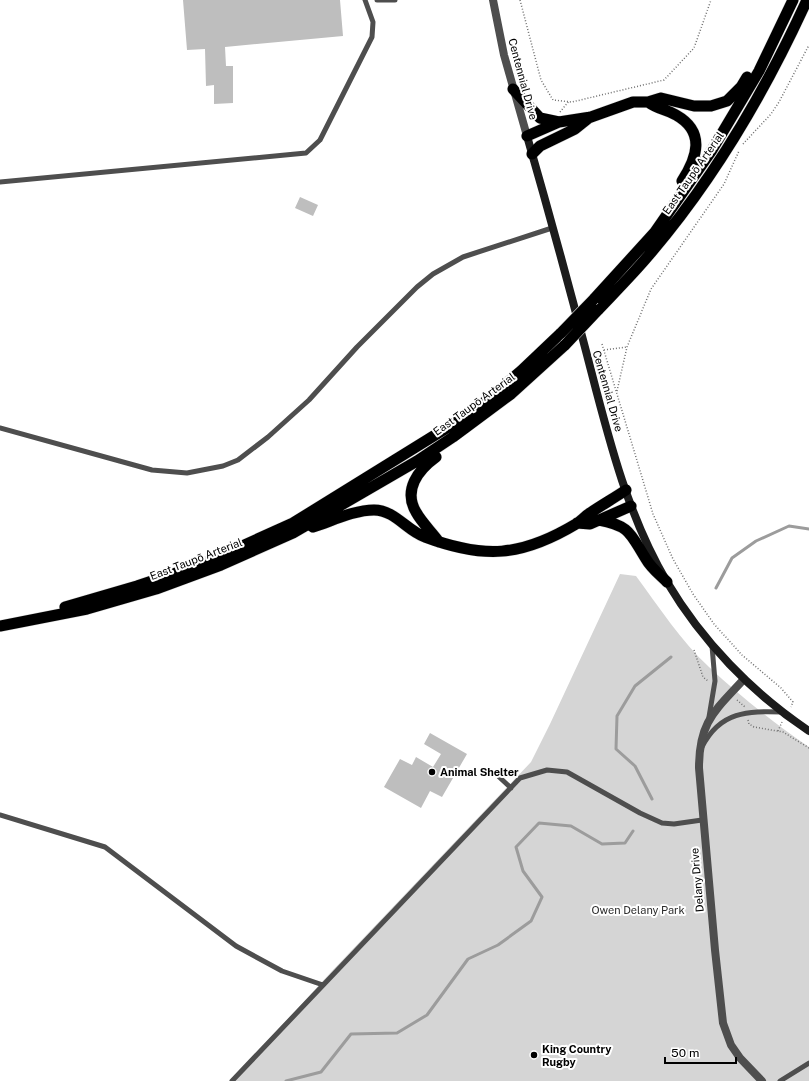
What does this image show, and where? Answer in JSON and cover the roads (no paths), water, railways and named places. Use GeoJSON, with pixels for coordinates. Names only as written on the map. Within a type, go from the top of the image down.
{"type":"FeatureCollection","features":[{"type":"Feature","properties":{"kind":"highway"},"geometry":{"type":"LineString","coordinates":[[513,89],[540,118],[548,121],[559,122],[591,117],[621,105],[633,102],[648,102],[662,98],[704,107],[727,101],[741,88],[792,0]]}},
{"type":"Feature","properties":{"kind":"highway","name":"East Taupō Arterial"},"geometry":{"type":"LineString","coordinates":[[0,620],[61,608],[137,586],[200,565],[293,523],[430,440],[474,411],[521,371],[561,333],[605,289],[655,232],[712,150],[759,71],[792,0]]}},
{"type":"Feature","properties":{"kind":"highway","name":"East Taupō Arterial"},"geometry":{"type":"LineString","coordinates":[[0,626],[87,609],[156,589],[221,565],[293,533],[417,461],[511,394],[565,345],[650,254],[724,154],[776,62],[807,0]]}},
{"type":"Feature","properties":{"kind":"highway"},"geometry":{"type":"LineString","coordinates":[[605,289],[654,225],[688,171],[696,149],[696,138],[692,129],[685,121],[669,112],[659,110],[648,102]]}},
{"type":"Feature","properties":{"kind":"highway"},"geometry":{"type":"LineString","coordinates":[[532,154],[540,146],[575,129],[591,117]]}},
{"type":"Feature","properties":{"kind":"highway"},"geometry":{"type":"LineString","coordinates":[[527,136],[559,122]]}},
{"type":"Feature","properties":{"kind":"highway"},"geometry":{"type":"LineString","coordinates":[[439,542],[421,520],[412,505],[411,498],[413,482],[426,464],[497,412],[511,394]]}},
{"type":"Feature","properties":{"kind":"highway"},"geometry":{"type":"LineString","coordinates":[[293,533],[355,514],[376,510],[390,514],[423,537],[476,551],[506,551],[535,544],[577,523],[588,514],[626,490]]}},
{"type":"Feature","properties":{"kind":"highway"},"geometry":{"type":"LineString","coordinates":[[577,523],[590,524],[631,506]]}},
{"type":"Feature","properties":{"kind":"highway"},"geometry":{"type":"LineString","coordinates":[[598,520],[612,522],[628,530],[647,561],[667,582]]}},
{"type":"Feature","properties":{"kind":"main road","name":"Centennial Drive"},"geometry":{"type":"LineString","coordinates":[[527,136],[599,402],[631,506],[644,537],[667,582],[712,644],[744,679],[784,713],[809,731]]}},
{"type":"Feature","properties":{"kind":"street","name":"Centennial Drive"},"geometry":{"type":"LineString","coordinates":[[493,0],[513,89],[527,136]]}},
{"type":"Feature","properties":{"kind":"street","name":"Delany Drive"},"geometry":{"type":"LineString","coordinates":[[744,679],[709,718],[699,754],[702,820],[723,1023],[731,1045],[740,1058],[762,1081]]}},
{"type":"Feature","properties":{"kind":"lane"},"geometry":{"type":"LineString","coordinates":[[0,182],[306,153],[320,140],[372,37],[373,22],[365,0]]}},
{"type":"Feature","properties":{"kind":"lane"},"geometry":{"type":"LineString","coordinates":[[377,0],[395,0]]}},
{"type":"Feature","properties":{"kind":"lane"},"geometry":{"type":"LineString","coordinates":[[0,428],[152,470],[186,473],[223,466],[238,460],[268,437],[309,400],[362,342],[417,286],[433,274],[463,257],[552,228]]}},
{"type":"Feature","properties":{"kind":"lane"},"geometry":{"type":"LineString","coordinates":[[709,718],[715,681],[712,644]]}},
{"type":"Feature","properties":{"kind":"lane"},"geometry":{"type":"LineString","coordinates":[[699,754],[712,732],[726,720],[747,712],[784,713]]}},
{"type":"Feature","properties":{"kind":"lane"},"geometry":{"type":"LineString","coordinates":[[232,1081],[520,778],[548,770],[567,772],[640,813],[662,822],[674,824],[702,820]]}},
{"type":"Feature","properties":{"kind":"lane"},"geometry":{"type":"LineString","coordinates":[[497,775],[511,788]]}},
{"type":"Feature","properties":{"kind":"lane"},"geometry":{"type":"LineString","coordinates":[[0,815],[105,847],[236,946],[282,971],[323,985]]}},
{"type":"Feature","properties":{"kind":"lane"},"geometry":{"type":"LineString","coordinates":[[780,1081],[809,1063]]}},
{"type":"Feature","properties":{"kind":"waterway"},"geometry":{"type":"LineString","coordinates":[[716,588],[732,558],[756,541],[789,526],[809,529]]}},
{"type":"Feature","properties":{"kind":"waterway"},"geometry":{"type":"LineString","coordinates":[[652,799],[635,766],[616,749],[617,716],[635,686],[671,657]]}},
{"type":"Feature","properties":{"kind":"waterway"},"geometry":{"type":"LineString","coordinates":[[286,1081],[321,1072],[351,1034],[397,1033],[427,1015],[468,959],[498,945],[531,921],[542,897],[523,871],[516,847],[539,823],[571,826],[602,844],[625,843],[633,831]]}},
{"type":"Feature","properties":{"kind":"place","name":"Animal Shelter"},"geometry":{"type":"Point","coordinates":[432,772]}},
{"type":"Feature","properties":{"kind":"place","name":"King Country Rugby"},"geometry":{"type":"Point","coordinates":[534,1055]}},
{"type":"Feature","properties":{"kind":"park label","name":"Owen Delany Park"},"geometry":{"type":"Point","coordinates":[638,910]}}]}
